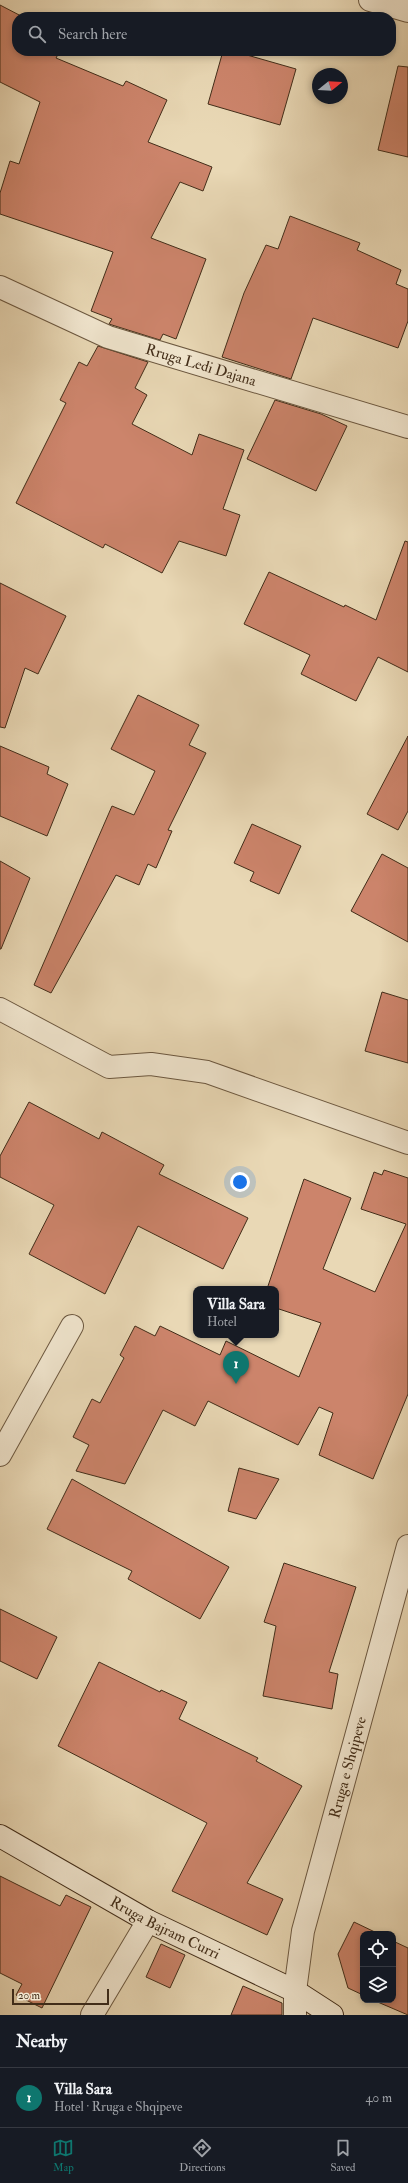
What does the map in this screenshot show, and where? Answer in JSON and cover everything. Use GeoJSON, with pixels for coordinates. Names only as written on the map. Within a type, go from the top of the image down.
{"type":"FeatureCollection","features":[{"type":"Feature","properties":{"kind":"street"},"geometry":{"type":"LineString","coordinates":[[370,0],[408,11]]}},
{"type":"Feature","properties":{"kind":"street","name":"Rruga Ledi Dajana"},"geometry":{"type":"LineString","coordinates":[[0,287],[108,337],[408,427]]}},
{"type":"Feature","properties":{"kind":"street"},"geometry":{"type":"LineString","coordinates":[[0,1009],[109,1067],[151,1064],[207,1072],[408,1143]]}},
{"type":"Feature","properties":{"kind":"street"},"geometry":{"type":"LineString","coordinates":[[0,1455],[72,1326]]}},
{"type":"Feature","properties":{"kind":"street","name":"Rruga e Shqipeve"},"geometry":{"type":"LineString","coordinates":[[295,2015],[295,1991],[303,1931],[408,1546]]}},
{"type":"Feature","properties":{"kind":"street","name":"Rruga Bajram Curri"},"geometry":{"type":"LineString","coordinates":[[0,1836],[148,1921],[295,1991],[332,2015]]}},
{"type":"Feature","properties":{"kind":"street"},"geometry":{"type":"LineString","coordinates":[[92,2015],[148,1921]]}},
{"type":"Feature","properties":{"kind":"building"},"geometry":{"type":"Polygon","coordinates":[[[0,5],[13,12],[12,12],[12,56],[57,56],[56,58],[123,86],[126,81],[167,100],[148,142],[212,167],[203,191],[180,182],[151,238],[206,259],[176,339],[163,334],[160,340],[112,325],[109,324],[112,319],[91,311],[113,252],[0,214],[0,193],[10,161],[19,164],[40,102],[0,82],[0,5]]]}},
{"type":"Feature","properties":{"kind":"building"},"geometry":{"type":"Polygon","coordinates":[[[222,56],[250,56],[296,69],[280,125],[208,104],[222,56]]]}},
{"type":"Feature","properties":{"kind":"building"},"geometry":{"type":"Polygon","coordinates":[[[398,66],[408,67],[408,157],[378,150],[398,66]]]}},
{"type":"Feature","properties":{"kind":"building"},"geometry":{"type":"Polygon","coordinates":[[[290,216],[360,243],[357,250],[401,270],[396,284],[408,289],[408,321],[398,348],[313,318],[291,379],[222,357],[244,293],[266,245],[278,249],[290,216]]]}},
{"type":"Feature","properties":{"kind":"building"},"geometry":{"type":"Polygon","coordinates":[[[98,346],[148,362],[135,388],[147,395],[132,424],[192,455],[199,434],[244,450],[223,509],[240,515],[226,556],[179,541],[162,573],[105,544],[103,548],[16,503],[66,403],[60,400],[79,362],[87,366],[98,346]]]}},
{"type":"Feature","properties":{"kind":"building"},"geometry":{"type":"Polygon","coordinates":[[[275,400],[321,414],[347,426],[316,491],[247,459],[275,400]]]}},
{"type":"Feature","properties":{"kind":"building"},"geometry":{"type":"Polygon","coordinates":[[[405,541],[408,542],[408,672],[378,657],[356,701],[301,674],[310,655],[244,624],[269,572],[344,607],[345,605],[376,620],[405,541]]]}},
{"type":"Feature","properties":{"kind":"building"},"geometry":{"type":"Polygon","coordinates":[[[0,583],[66,616],[38,674],[25,668],[5,728],[0,727],[0,583]]]}},
{"type":"Feature","properties":{"kind":"building"},"geometry":{"type":"Polygon","coordinates":[[[138,695],[199,725],[189,745],[206,753],[168,830],[172,831],[156,868],[148,864],[139,885],[116,875],[51,993],[34,985],[112,806],[134,815],[155,771],[111,749],[138,695]]]}},
{"type":"Feature","properties":{"kind":"building"},"geometry":{"type":"Polygon","coordinates":[[[408,736],[408,811],[398,830],[367,814],[408,736]]]}},
{"type":"Feature","properties":{"kind":"building"},"geometry":{"type":"Polygon","coordinates":[[[0,746],[49,767],[47,774],[68,784],[47,836],[0,816],[0,746]]]}},
{"type":"Feature","properties":{"kind":"building"},"geometry":{"type":"Polygon","coordinates":[[[252,824],[301,846],[279,894],[250,881],[254,872],[234,863],[252,824]]]}},
{"type":"Feature","properties":{"kind":"building"},"geometry":{"type":"Polygon","coordinates":[[[382,854],[408,868],[408,942],[351,911],[382,854]]]}},
{"type":"Feature","properties":{"kind":"building"},"geometry":{"type":"Polygon","coordinates":[[[0,861],[30,878],[1,949],[0,949],[0,861]]]}},
{"type":"Feature","properties":{"kind":"building"},"geometry":{"type":"Polygon","coordinates":[[[382,992],[408,1000],[408,1063],[365,1051],[382,992]]]}},
{"type":"Feature","properties":{"kind":"building"},"geometry":{"type":"Polygon","coordinates":[[[29,1102],[99,1139],[102,1132],[164,1165],[159,1174],[248,1218],[223,1269],[138,1226],[105,1294],[29,1254],[54,1205],[0,1177],[0,1156],[29,1102]]]}},
{"type":"Feature","properties":{"kind":"building"},"geometry":{"type":"Polygon","coordinates":[[[384,1170],[408,1178],[408,1394],[373,1479],[319,1455],[333,1413],[319,1407],[298,1445],[208,1401],[195,1426],[163,1410],[125,1484],[76,1471],[89,1445],[73,1437],[92,1399],[100,1403],[124,1358],[120,1355],[135,1326],[155,1336],[160,1326],[220,1355],[226,1341],[299,1377],[321,1323],[279,1309],[279,1286],[268,1286],[304,1179],[351,1198],[323,1269],[375,1292],[406,1224],[361,1209],[374,1172],[382,1175],[384,1170]]]}},
{"type":"Feature","properties":{"kind":"building"},"geometry":{"type":"Polygon","coordinates":[[[239,1468],[279,1479],[256,1519],[228,1511],[239,1468]]]}},
{"type":"Feature","properties":{"kind":"building"},"geometry":{"type":"Polygon","coordinates":[[[72,1479],[229,1567],[200,1619],[128,1579],[132,1571],[47,1529],[72,1479]]]}},
{"type":"Feature","properties":{"kind":"building"},"geometry":{"type":"Polygon","coordinates":[[[284,1563],[356,1587],[329,1672],[338,1674],[332,1709],[263,1696],[276,1626],[264,1622],[284,1563]]]}},
{"type":"Feature","properties":{"kind":"building"},"geometry":{"type":"Polygon","coordinates":[[[0,1609],[57,1637],[37,1679],[0,1661],[0,1609]]]}},
{"type":"Feature","properties":{"kind":"building"},"geometry":{"type":"Polygon","coordinates":[[[99,1662],[160,1692],[161,1690],[187,1702],[179,1719],[258,1758],[256,1761],[302,1786],[247,1883],[283,1899],[267,1935],[172,1891],[207,1823],[58,1746],[99,1662]]]}},
{"type":"Feature","properties":{"kind":"building"},"geometry":{"type":"Polygon","coordinates":[[[0,1876],[60,1906],[66,1895],[91,1907],[42,2008],[16,1995],[22,1984],[0,1973],[0,1876]]]}},
{"type":"Feature","properties":{"kind":"building"},"geometry":{"type":"Polygon","coordinates":[[[354,1922],[373,1931],[360,1931],[360,1994],[348,1988],[338,1954],[354,1922]]]}},
{"type":"Feature","properties":{"kind":"building"},"geometry":{"type":"Polygon","coordinates":[[[396,1942],[408,1948],[408,2015],[380,2003],[396,2003],[396,1942]]]}},
{"type":"Feature","properties":{"kind":"building"},"geometry":{"type":"Polygon","coordinates":[[[161,1944],[185,1955],[170,1988],[146,1977],[161,1944]]]}},
{"type":"Feature","properties":{"kind":"building"},"geometry":{"type":"Polygon","coordinates":[[[243,1986],[282,2003],[282,2015],[231,2015],[243,1986]]]}},
{"type":"Feature","properties":{"kind":"place","name":"Villa Sara"},"geometry":{"type":"Point","coordinates":[236,1384]}}]}
